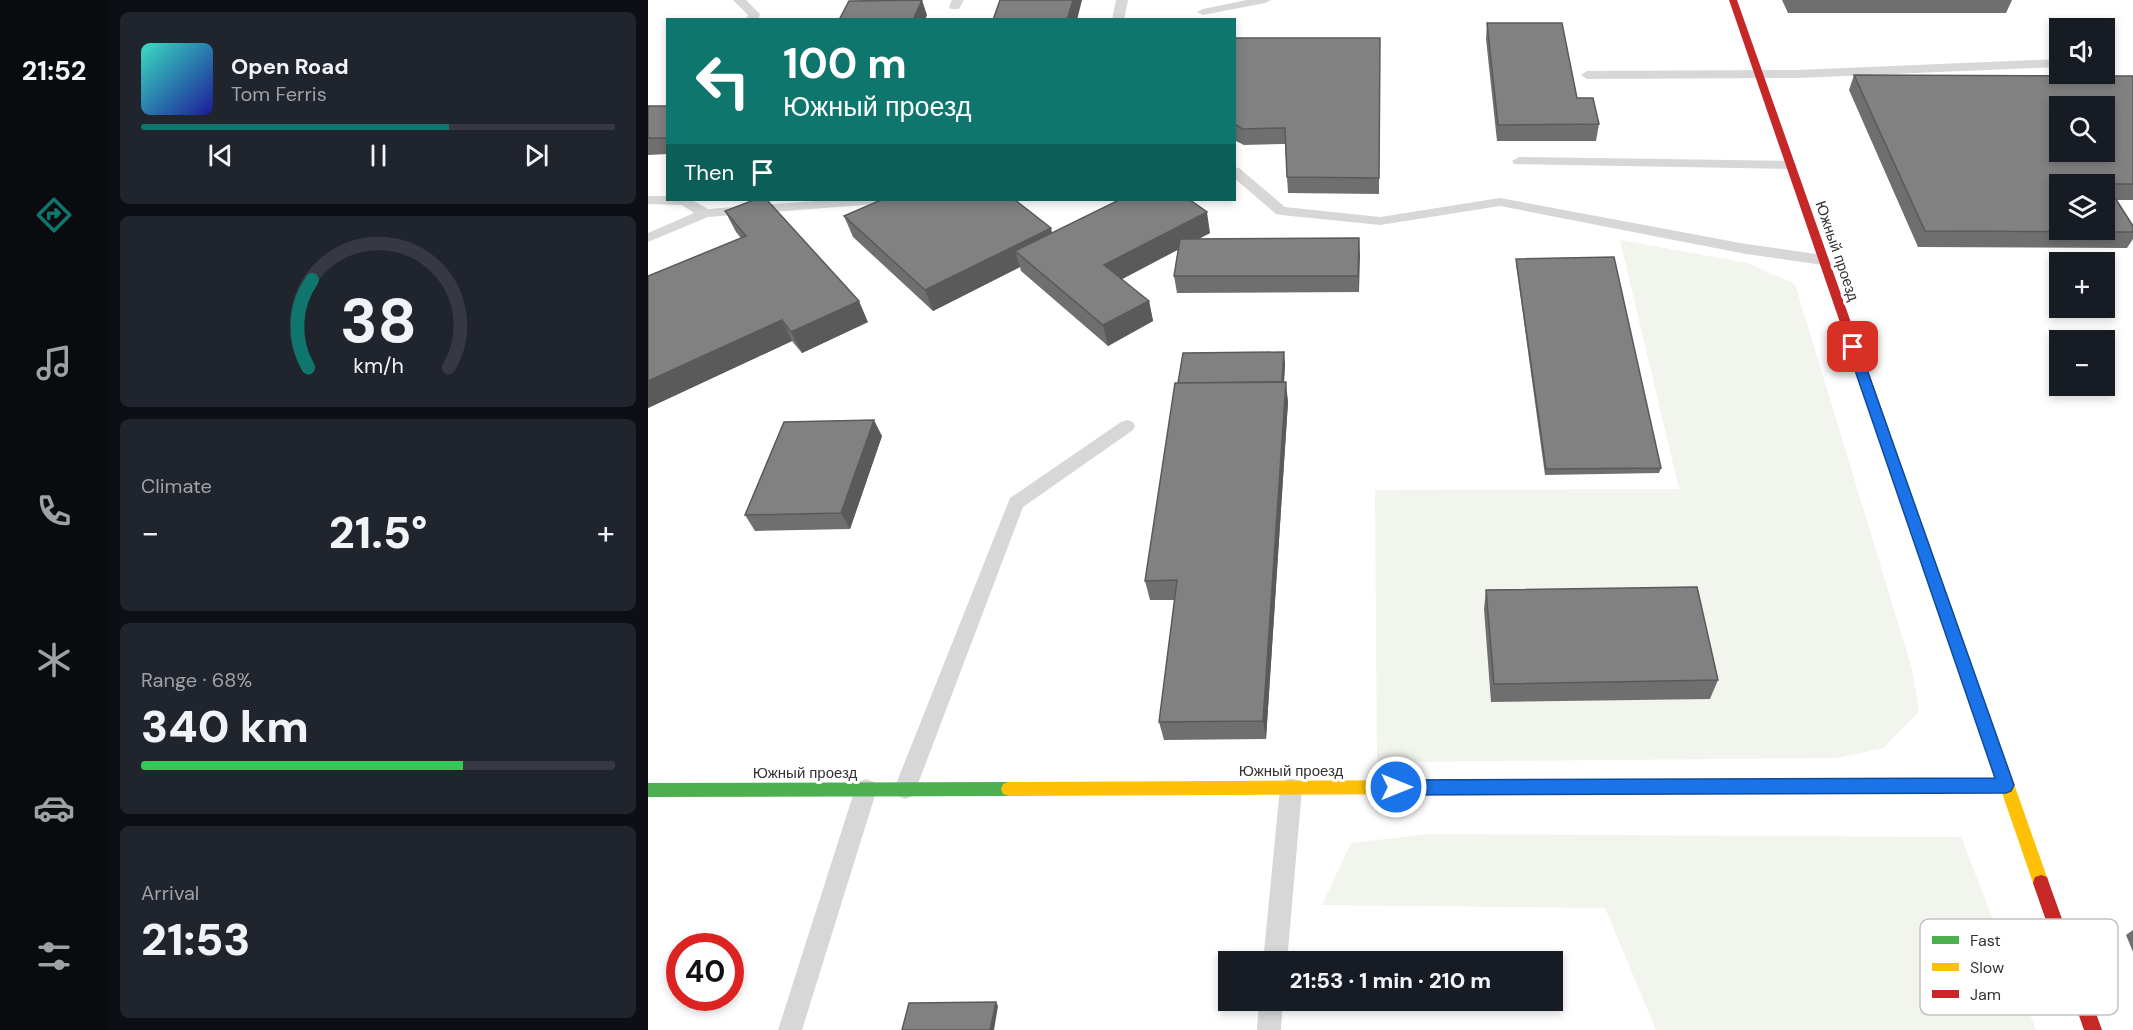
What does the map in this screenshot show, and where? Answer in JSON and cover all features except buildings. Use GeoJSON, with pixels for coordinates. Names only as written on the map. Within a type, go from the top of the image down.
{"type":"FeatureCollection","features":[{"type":"Feature","properties":{"kind":"street","name":"Южный проезд"},"geometry":{"type":"LineString","coordinates":[[1732,0],[2054,919]]}},
{"type":"Feature","properties":{"kind":"street","name":"Южный проезд"},"geometry":{"type":"LineString","coordinates":[[648,790],[2006,785]]}},
{"type":"Feature","properties":{"kind":"street","name":"Южный проезд"},"geometry":{"type":"LineString","coordinates":[[2088,1015],[2093,1030]]}},
{"type":"Feature","properties":{"kind":"lane"},"geometry":{"type":"LineString","coordinates":[[739,0],[754,14],[753,18]]}},
{"type":"Feature","properties":{"kind":"lane"},"geometry":{"type":"LineString","coordinates":[[1118,18],[1122,0]]}},
{"type":"Feature","properties":{"kind":"lane"},"geometry":{"type":"LineString","coordinates":[[1203,12],[1265,0]]}},
{"type":"Feature","properties":{"kind":"lane"},"geometry":{"type":"LineString","coordinates":[[1587,75],[1758,75],[2049,63]]}},
{"type":"Feature","properties":{"kind":"lane"},"geometry":{"type":"LineString","coordinates":[[1519,161],[1790,165]]}},
{"type":"Feature","properties":{"kind":"lane"},"geometry":{"type":"LineString","coordinates":[[1236,173],[1281,211],[1380,221],[1500,202],[1746,249],[1823,260]]}},
{"type":"Feature","properties":{"kind":"lane"},"geometry":{"type":"LineString","coordinates":[[648,200],[666,200]]}},
{"type":"Feature","properties":{"kind":"lane"},"geometry":{"type":"LineString","coordinates":[[685,201],[705,213]]}},
{"type":"Feature","properties":{"kind":"lane"},"geometry":{"type":"LineString","coordinates":[[648,238],[705,213],[864,201]]}},
{"type":"Feature","properties":{"kind":"lane"},"geometry":{"type":"LineString","coordinates":[[905,789],[1016,503],[1126,426]]}},
{"type":"Feature","properties":{"kind":"lane"},"geometry":{"type":"LineString","coordinates":[[1276,951],[1290,788]]}},
{"type":"Feature","properties":{"kind":"lane"},"geometry":{"type":"LineString","coordinates":[[790,1030],[866,789]]}},
{"type":"Feature","properties":{"kind":"lane"},"geometry":{"type":"LineString","coordinates":[[1269,1030],[1270,1011]]}},
{"type":"Feature","properties":{"kind":"shaded area"},"geometry":{"type":"Polygon","coordinates":[[[1620,240],[1747,263],[1795,284],[1912,669],[1919,712],[1883,748],[1838,758],[1377,762],[1375,490],[1679,489],[1620,240]]]}},
{"type":"Feature","properties":{"kind":"shaded area"},"geometry":{"type":"Polygon","coordinates":[[[1429,834],[1961,837],[1993,919],[1920,919],[1920,1015],[2030,1015],[2036,1030],[1656,1030],[1605,908],[1322,905],[1351,843],[1429,834]]]}},
{"type":"Feature","properties":{"kind":"traffic: fast"},"geometry":{"type":"LineString","coordinates":[[1746,786],[2006,785]]}},
{"type":"Feature","properties":{"kind":"traffic: fast"},"geometry":{"type":"LineString","coordinates":[[648,790],[1009,789]]}},
{"type":"Feature","properties":{"kind":"traffic: slow"},"geometry":{"type":"LineString","coordinates":[[1883,430],[2041,883]]}},
{"type":"Feature","properties":{"kind":"traffic: slow"},"geometry":{"type":"LineString","coordinates":[[1009,789],[1443,787]]}},
{"type":"Feature","properties":{"kind":"traffic: jam"},"geometry":{"type":"LineString","coordinates":[[1733,0],[1883,430]]}},
{"type":"Feature","properties":{"kind":"traffic: jam"},"geometry":{"type":"LineString","coordinates":[[1443,787],[1746,786]]}},
{"type":"Feature","properties":{"kind":"traffic: jam"},"geometry":{"type":"LineString","coordinates":[[2041,883],[2054,919]]}},
{"type":"Feature","properties":{"kind":"traffic: jam"},"geometry":{"type":"LineString","coordinates":[[2088,1015],[2093,1030]]}},
{"type":"Feature","properties":{"kind":"route"},"geometry":{"type":"LineString","coordinates":[[1396,787],[2006,785],[1853,347]]}}]}
